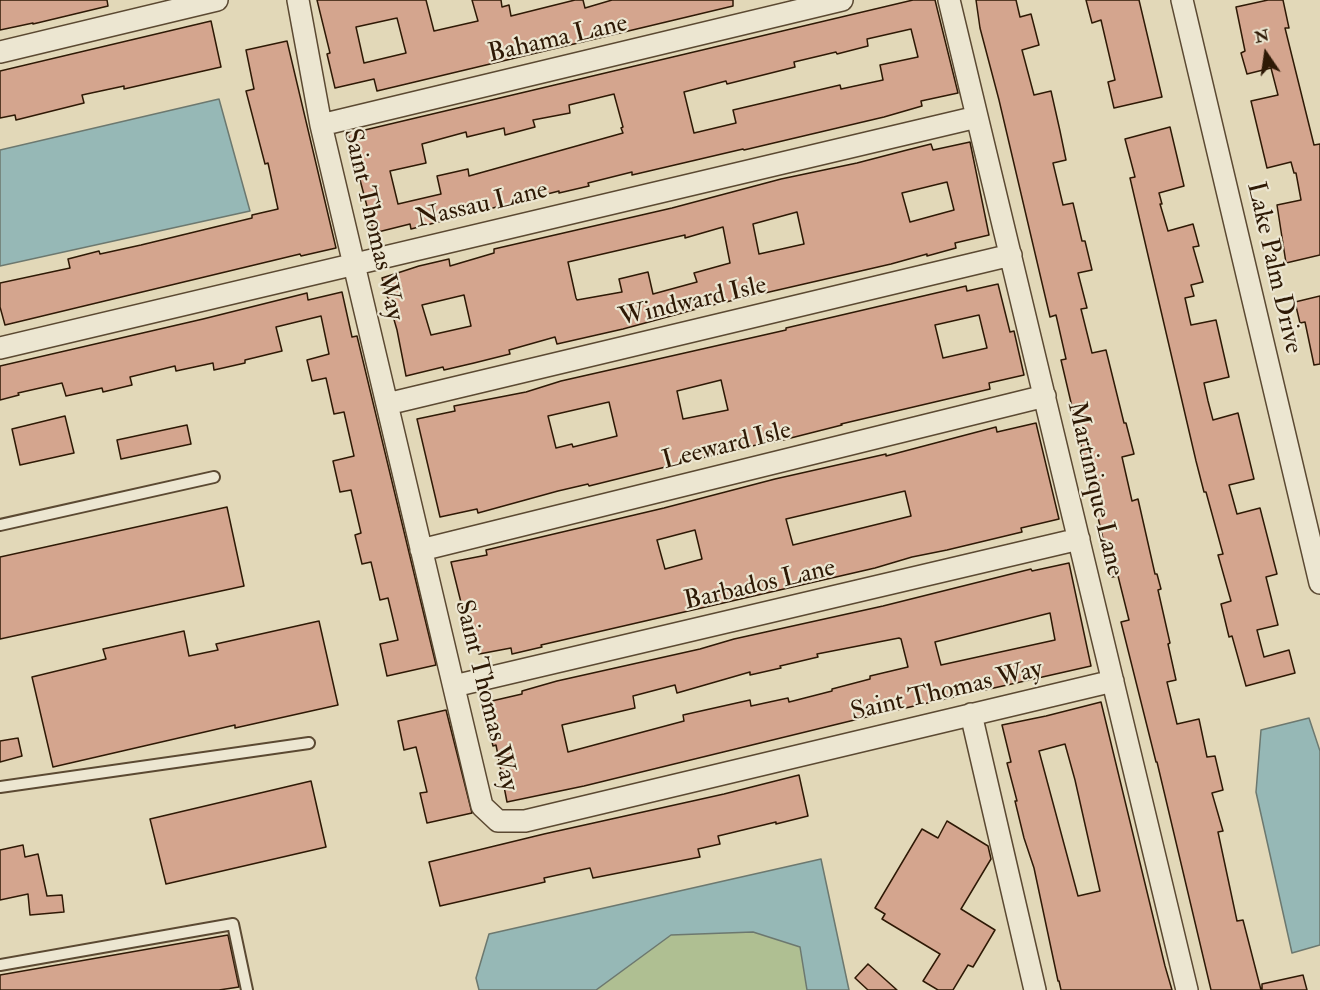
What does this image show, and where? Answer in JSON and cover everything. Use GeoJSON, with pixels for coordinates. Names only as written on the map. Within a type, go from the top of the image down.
{"type":"FeatureCollection","features":[{"type":"Feature","properties":{"kind":"street"},"geometry":{"type":"LineString","coordinates":[[0,52],[217,0]]}},
{"type":"Feature","properties":{"kind":"street","name":"Saint Thomas Way"},"geometry":{"type":"LineString","coordinates":[[298,0],[321,125],[482,806],[498,821],[525,821],[1113,681]]}},
{"type":"Feature","properties":{"kind":"street","name":"Bahama Lane"},"geometry":{"type":"LineString","coordinates":[[321,125],[842,0]]}},
{"type":"Feature","properties":{"kind":"street","name":"Martinique Lane"},"geometry":{"type":"LineString","coordinates":[[949,0],[1187,990]]}},
{"type":"Feature","properties":{"kind":"street","name":"Lake Palm Drive"},"geometry":{"type":"LineString","coordinates":[[1182,0],[1320,583]]}},
{"type":"Feature","properties":{"kind":"street","name":"Nassau Lane"},"geometry":{"type":"LineString","coordinates":[[0,348],[977,117]]}},
{"type":"Feature","properties":{"kind":"street","name":"Windward Isle"},"geometry":{"type":"LineString","coordinates":[[387,404],[1011,255]]}},
{"type":"Feature","properties":{"kind":"street","name":"Leeward Isle"},"geometry":{"type":"LineString","coordinates":[[421,550],[1045,396]]}},
{"type":"Feature","properties":{"kind":"street","name":"Barbados Lane"},"geometry":{"type":"LineString","coordinates":[[454,686],[1079,539]]}},
{"type":"Feature","properties":{"kind":"street"},"geometry":{"type":"LineString","coordinates":[[971,714],[1035,990]]}},
{"type":"Feature","properties":{"kind":"lane"},"geometry":{"type":"LineString","coordinates":[[0,525],[214,477]]}},
{"type":"Feature","properties":{"kind":"lane"},"geometry":{"type":"LineString","coordinates":[[0,787],[309,744]]}},
{"type":"Feature","properties":{"kind":"lane"},"geometry":{"type":"LineString","coordinates":[[0,965],[233,924],[247,990]]}},
{"type":"Feature","properties":{"kind":"green space"},"geometry":{"type":"Polygon","coordinates":[[[753,932],[800,947],[807,990],[596,990],[671,935],[753,932]]]}},
{"type":"Feature","properties":{"kind":"water"},"geometry":{"type":"Polygon","coordinates":[[[219,99],[250,211],[0,266],[0,150],[219,99]]]}},
{"type":"Feature","properties":{"kind":"water"},"geometry":{"type":"Polygon","coordinates":[[[1309,718],[1320,751],[1320,945],[1292,953],[1256,792],[1261,730],[1309,718]]]}},
{"type":"Feature","properties":{"kind":"water"},"geometry":{"type":"Polygon","coordinates":[[[821,859],[849,990],[807,990],[800,947],[753,932],[671,935],[596,990],[479,990],[476,978],[489,934],[821,859]]]}},
{"type":"Feature","properties":{"kind":"building"},"geometry":{"type":"Polygon","coordinates":[[[0,0],[107,0],[108,6],[0,30],[0,0]]]}},
{"type":"Feature","properties":{"kind":"building"},"geometry":{"type":"Polygon","coordinates":[[[317,0],[426,0],[434,31],[478,21],[472,0],[501,0],[502,7],[509,5],[511,16],[575,0],[583,0],[585,8],[612,0],[733,0],[733,6],[377,91],[374,79],[335,88],[327,54],[330,53],[317,0]],[[397,18],[356,27],[364,63],[406,53],[397,18]]]}},
{"type":"Feature","properties":{"kind":"building"},"geometry":{"type":"Polygon","coordinates":[[[913,0],[935,0],[958,93],[921,101],[922,106],[884,117],[632,175],[632,172],[588,183],[589,186],[559,193],[559,191],[411,229],[410,224],[374,233],[348,134],[913,0]],[[911,29],[867,39],[868,46],[794,62],[795,67],[684,92],[694,133],[736,123],[733,110],[840,85],[841,89],[883,80],[880,65],[918,57],[911,29]],[[614,94],[569,105],[570,113],[533,120],[535,127],[505,135],[504,128],[467,137],[466,132],[422,144],[426,163],[390,171],[398,204],[441,194],[437,176],[468,169],[469,176],[623,133],[614,94]]]}},
{"type":"Feature","properties":{"kind":"building"},"geometry":{"type":"Polygon","coordinates":[[[976,0],[1016,0],[1020,17],[1031,14],[1039,45],[1022,50],[1034,95],[1051,91],[1066,160],[1053,163],[1063,205],[1073,203],[1092,270],[1078,273],[1087,308],[1081,309],[1092,353],[1106,350],[1134,454],[1122,457],[1132,501],[1138,499],[1155,574],[1157,574],[1161,589],[1158,590],[1176,680],[1167,682],[1177,724],[1199,719],[1207,757],[1215,756],[1223,790],[1212,793],[1223,831],[1218,832],[1237,921],[1243,920],[1261,990],[1211,990],[1121,622],[1129,620],[1118,576],[1112,577],[1061,360],[1066,359],[1056,315],[1050,317],[980,28],[976,0]]]}},
{"type":"Feature","properties":{"kind":"building"},"geometry":{"type":"Polygon","coordinates":[[[1086,0],[1139,0],[1162,97],[1114,108],[1108,82],[1115,80],[1101,20],[1092,23],[1086,0]]]}},
{"type":"Feature","properties":{"kind":"building"},"geometry":{"type":"Polygon","coordinates":[[[1268,0],[1283,0],[1289,28],[1285,28],[1314,145],[1320,144],[1320,255],[1286,263],[1277,205],[1301,200],[1296,173],[1294,173],[1291,162],[1267,168],[1251,101],[1278,95],[1271,68],[1247,74],[1241,53],[1245,51],[1236,7],[1268,0]]]}},
{"type":"Feature","properties":{"kind":"building"},"geometry":{"type":"Polygon","coordinates":[[[211,21],[221,67],[124,89],[124,86],[82,95],[84,103],[16,120],[15,115],[0,118],[0,71],[211,21]]]}},
{"type":"Feature","properties":{"kind":"building"},"geometry":{"type":"Polygon","coordinates":[[[287,41],[336,248],[301,256],[300,254],[5,325],[0,307],[0,283],[70,268],[68,259],[99,251],[100,254],[141,245],[252,218],[252,215],[278,209],[268,163],[265,164],[246,91],[254,89],[246,50],[287,41]]]}},
{"type":"Feature","properties":{"kind":"building"},"geometry":{"type":"Polygon","coordinates":[[[1170,127],[1184,186],[1159,193],[1162,204],[1160,204],[1168,231],[1193,224],[1199,246],[1193,247],[1203,282],[1191,285],[1194,296],[1185,298],[1191,325],[1216,320],[1229,377],[1204,383],[1208,401],[1213,420],[1238,413],[1254,479],[1229,485],[1237,514],[1260,508],[1277,574],[1266,577],[1278,625],[1257,630],[1264,657],[1289,650],[1295,673],[1246,686],[1232,636],[1229,637],[1221,604],[1231,601],[1218,555],[1223,554],[1196,461],[1130,178],[1135,177],[1125,139],[1170,127]]]}},
{"type":"Feature","properties":{"kind":"building"},"geometry":{"type":"Polygon","coordinates":[[[970,142],[989,235],[955,243],[956,248],[927,256],[927,254],[557,344],[555,337],[509,350],[510,354],[444,370],[443,367],[406,376],[397,330],[382,278],[449,259],[450,266],[494,253],[494,249],[931,144],[933,150],[970,142]],[[947,182],[902,193],[910,222],[954,210],[947,182]],[[797,212],[753,224],[759,254],[804,244],[797,212]],[[723,227],[685,238],[685,235],[568,262],[577,300],[622,292],[619,279],[648,272],[653,294],[697,282],[694,273],[730,263],[723,227]],[[464,295],[422,305],[431,335],[471,326],[464,295]]]}},
{"type":"Feature","properties":{"kind":"building"},"geometry":{"type":"Polygon","coordinates":[[[998,284],[1010,332],[1014,331],[1024,375],[989,383],[990,389],[775,442],[589,486],[588,484],[558,491],[478,513],[477,509],[440,517],[417,419],[455,411],[454,406],[526,392],[561,381],[966,286],[967,291],[998,284]],[[979,315],[935,325],[943,358],[987,348],[979,315]],[[721,380],[677,391],[683,419],[728,410],[721,380]],[[609,402],[548,416],[556,448],[572,444],[573,447],[617,436],[609,402]]]}},
{"type":"Feature","properties":{"kind":"building"},"geometry":{"type":"Polygon","coordinates":[[[342,292],[352,337],[357,336],[436,665],[387,676],[380,644],[398,640],[388,598],[380,600],[371,562],[362,564],[355,535],[361,533],[351,490],[340,492],[333,461],[354,456],[344,412],[334,414],[326,378],[312,381],[307,360],[329,354],[321,316],[276,327],[282,351],[245,360],[245,363],[214,370],[213,363],[176,371],[175,366],[130,377],[132,385],[103,392],[102,388],[66,396],[62,383],[18,393],[19,395],[0,400],[0,366],[307,293],[308,300],[342,292]]]}},
{"type":"Feature","properties":{"kind":"building"},"geometry":{"type":"Polygon","coordinates":[[[1320,296],[1320,364],[1314,365],[1305,322],[1300,323],[1295,302],[1320,296]]]}},
{"type":"Feature","properties":{"kind":"building"},"geometry":{"type":"Polygon","coordinates":[[[65,416],[74,453],[20,465],[12,429],[65,416]]]}},
{"type":"Feature","properties":{"kind":"building"},"geometry":{"type":"Polygon","coordinates":[[[1036,423],[1059,519],[1021,528],[1022,532],[541,645],[542,647],[512,654],[511,648],[479,654],[476,642],[471,643],[451,562],[487,555],[486,550],[775,479],[886,454],[886,456],[996,427],[997,432],[1036,423]],[[905,491],[786,519],[793,545],[911,516],[905,491]],[[695,530],[657,540],[665,569],[702,559],[695,530]]]}},
{"type":"Feature","properties":{"kind":"building"},"geometry":{"type":"Polygon","coordinates":[[[187,425],[191,444],[121,459],[117,440],[187,425]]]}},
{"type":"Feature","properties":{"kind":"building"},"geometry":{"type":"Polygon","coordinates":[[[227,507],[244,586],[0,639],[0,557],[227,507]]]}},
{"type":"Feature","properties":{"kind":"building"},"geometry":{"type":"Polygon","coordinates":[[[1069,563],[1091,666],[879,714],[584,786],[507,802],[496,745],[493,746],[483,703],[522,694],[522,691],[557,681],[883,606],[1031,569],[1032,571],[1069,563]],[[1050,613],[935,642],[941,665],[1055,640],[1050,613]],[[899,638],[817,654],[818,657],[780,666],[781,668],[750,675],[750,672],[677,693],[675,685],[633,696],[635,708],[562,725],[568,752],[684,721],[683,715],[750,700],[751,706],[788,698],[789,702],[870,679],[870,676],[908,667],[899,638]]]}},
{"type":"Feature","properties":{"kind":"building"},"geometry":{"type":"Polygon","coordinates":[[[319,621],[338,705],[235,728],[235,725],[53,767],[32,677],[106,659],[103,649],[184,631],[189,656],[218,650],[216,644],[319,621]]]}},
{"type":"Feature","properties":{"kind":"building"},"geometry":{"type":"Polygon","coordinates":[[[1101,702],[1172,990],[1061,990],[1034,868],[1015,801],[1017,801],[1007,763],[1011,762],[1002,725],[1101,702]],[[1065,744],[1039,751],[1078,896],[1100,891],[1065,744]]]}},
{"type":"Feature","properties":{"kind":"building"},"geometry":{"type":"Polygon","coordinates":[[[446,710],[472,813],[427,823],[420,793],[427,792],[416,747],[404,750],[398,721],[446,710]]]}},
{"type":"Feature","properties":{"kind":"building"},"geometry":{"type":"Polygon","coordinates":[[[18,738],[22,756],[0,762],[0,741],[18,738]]]}},
{"type":"Feature","properties":{"kind":"building"},"geometry":{"type":"Polygon","coordinates":[[[799,775],[808,816],[718,836],[720,844],[698,849],[700,857],[593,878],[590,868],[544,878],[545,882],[440,906],[429,862],[799,775]]]}},
{"type":"Feature","properties":{"kind":"building"},"geometry":{"type":"Polygon","coordinates":[[[311,781],[326,847],[166,884],[150,819],[311,781]]]}},
{"type":"Feature","properties":{"kind":"building"},"geometry":{"type":"Polygon","coordinates":[[[947,821],[988,846],[991,859],[961,909],[995,930],[973,967],[968,965],[953,990],[938,990],[923,981],[940,954],[882,919],[885,914],[875,908],[922,829],[938,838],[947,821]]]}},
{"type":"Feature","properties":{"kind":"building"},"geometry":{"type":"Polygon","coordinates":[[[23,845],[25,857],[38,854],[47,896],[62,895],[64,912],[30,915],[28,894],[0,900],[0,850],[23,845]]]}},
{"type":"Feature","properties":{"kind":"building"},"geometry":{"type":"Polygon","coordinates":[[[228,935],[239,987],[219,990],[0,990],[0,975],[228,935]]]}},
{"type":"Feature","properties":{"kind":"building"},"geometry":{"type":"Polygon","coordinates":[[[868,964],[897,990],[868,990],[855,978],[868,964]]]}},
{"type":"Feature","properties":{"kind":"building"},"geometry":{"type":"Polygon","coordinates":[[[1303,975],[1307,990],[1262,990],[1262,984],[1303,975]]]}}]}
